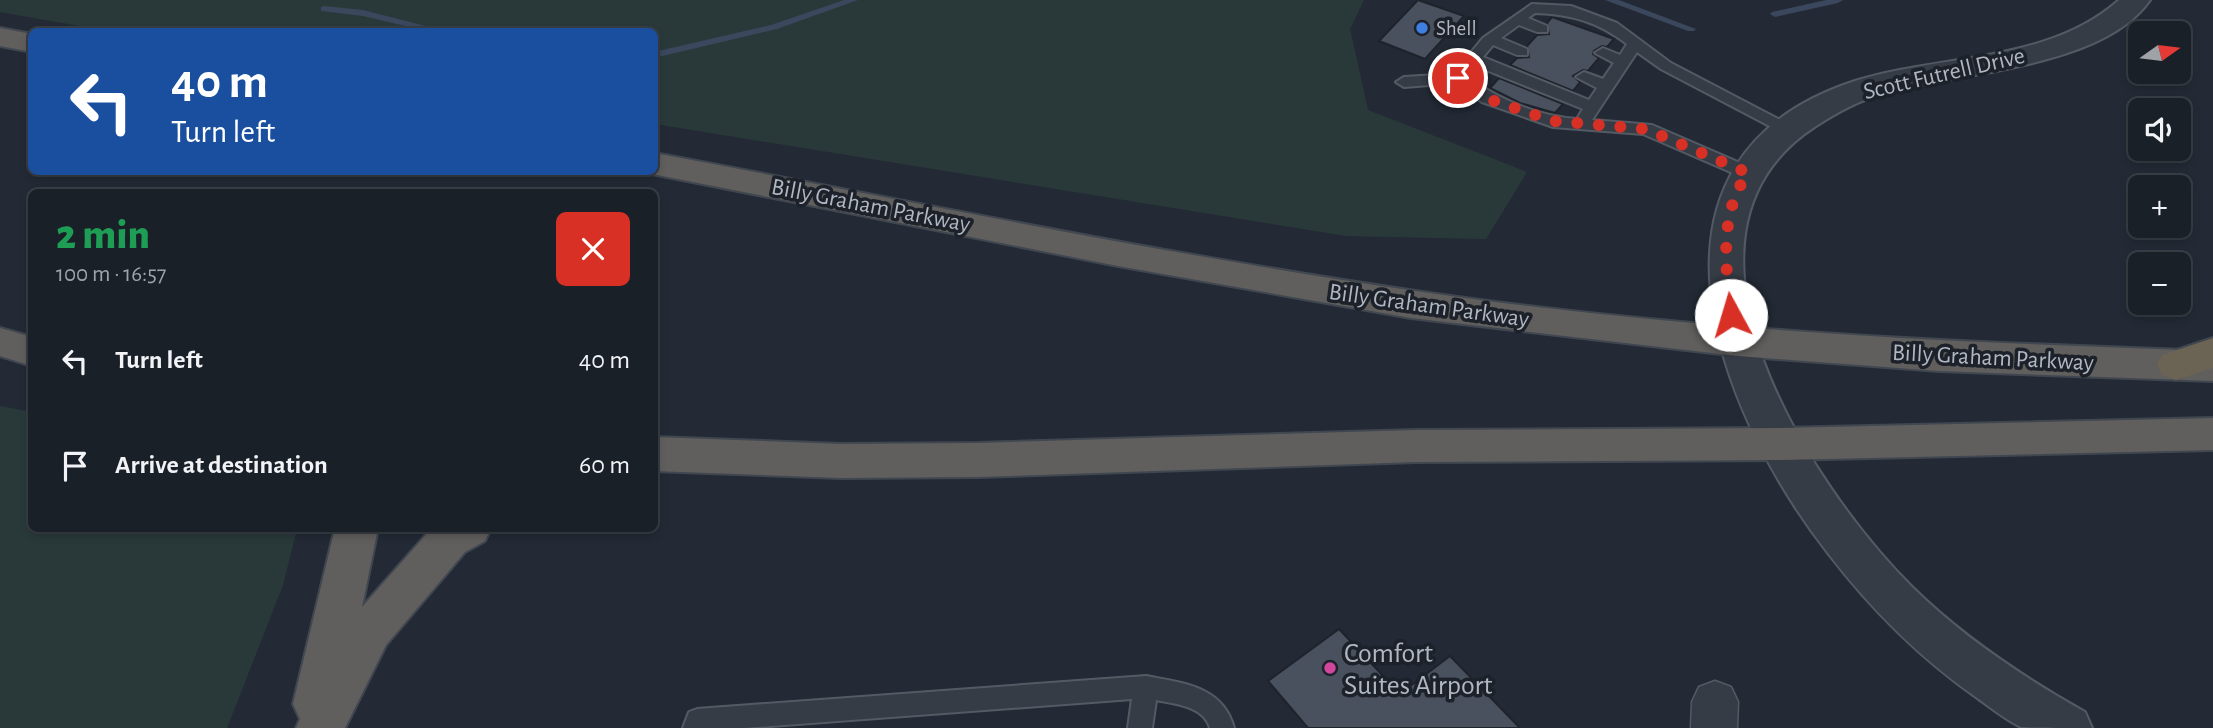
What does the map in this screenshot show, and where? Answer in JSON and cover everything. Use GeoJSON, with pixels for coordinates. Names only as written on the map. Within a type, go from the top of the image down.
{"type":"FeatureCollection","features":[{"type":"Feature","properties":{"kind":"highway"},"geometry":{"type":"LineString","coordinates":[[0,37],[28,42]]}},
{"type":"Feature","properties":{"kind":"highway","name":"Billy Graham Parkway"},"geometry":{"type":"LineString","coordinates":[[658,165],[1311,289],[1619,331],[1939,356],[2213,366]]}},
{"type":"Feature","properties":{"kind":"highway"},"geometry":{"type":"LineString","coordinates":[[0,342],[28,351]]}},
{"type":"Feature","properties":{"kind":"highway"},"geometry":{"type":"LineString","coordinates":[[2176,365],[2213,353]]}},
{"type":"Feature","properties":{"kind":"highway"},"geometry":{"type":"LineString","coordinates":[[658,454],[841,461],[992,460],[1416,446],[1782,444],[2213,434]]}},
{"type":"Feature","properties":{"kind":"highway"},"geometry":{"type":"LineString","coordinates":[[658,478],[841,461]]}},
{"type":"Feature","properties":{"kind":"highway"},"geometry":{"type":"LineString","coordinates":[[311,728],[355,532]]}},
{"type":"Feature","properties":{"kind":"highway"},"geometry":{"type":"LineString","coordinates":[[320,728],[370,630],[450,539],[463,532]]}},
{"type":"Feature","properties":{"kind":"street","name":"Scott Futrell Drive"},"geometry":{"type":"LineString","coordinates":[[2068,728],[2024,704],[1952,653],[1896,601],[1839,536],[1797,474],[1764,410],[1738,342],[1728,287],[1727,235],[1735,197],[1748,173],[1766,149],[1789,129],[1822,108],[1869,88],[2051,47],[2090,35],[2119,18],[2136,0]]}},
{"type":"Feature","properties":{"kind":"lane"},"geometry":{"type":"LineString","coordinates":[[1458,78],[1491,39],[1532,8],[1571,10],[1612,26],[1666,66],[1789,129]]}},
{"type":"Feature","properties":{"kind":"lane"},"geometry":{"type":"LineString","coordinates":[[1518,19],[1542,29]]}},
{"type":"Feature","properties":{"kind":"lane"},"geometry":{"type":"LineString","coordinates":[[1491,39],[1522,52]]}},
{"type":"Feature","properties":{"kind":"lane"},"geometry":{"type":"LineString","coordinates":[[1581,124],[1635,43]]}},
{"type":"Feature","properties":{"kind":"lane"},"geometry":{"type":"LineString","coordinates":[[1603,53],[1623,62]]}},
{"type":"Feature","properties":{"kind":"lane"},"geometry":{"type":"LineString","coordinates":[[1473,60],[1592,107]]}},
{"type":"Feature","properties":{"kind":"lane"},"geometry":{"type":"LineString","coordinates":[[1584,77],[1606,86]]}},
{"type":"Feature","properties":{"kind":"lane"},"geometry":{"type":"LineString","coordinates":[[1404,82],[1458,78],[1488,99],[1553,121],[1646,129],[1748,173]]}},
{"type":"Feature","properties":{"kind":"lane"},"geometry":{"type":"LineString","coordinates":[[695,728],[696,720],[1146,687],[1204,700],[1221,719],[1222,728]]}},
{"type":"Feature","properties":{"kind":"lane"},"geometry":{"type":"LineString","coordinates":[[1140,728],[1146,687]]}},
{"type":"Feature","properties":{"kind":"shaded area"},"geometry":{"type":"Polygon","coordinates":[[[0,0],[1364,0],[1350,29],[1368,110],[1527,172],[1486,239],[1346,236],[658,124],[658,28],[90,28],[0,12],[0,0]]]}},
{"type":"Feature","properties":{"kind":"shaded area"},"geometry":{"type":"Polygon","coordinates":[[[0,406],[28,411],[28,532],[296,532],[283,585],[227,728],[0,728],[0,406]]]}},
{"type":"Feature","properties":{"kind":"building","name":"Shell"},"geometry":{"type":"Polygon","coordinates":[[[1418,0],[1464,16],[1425,59],[1379,41],[1418,0]]]}},
{"type":"Feature","properties":{"kind":"building"},"geometry":{"type":"Polygon","coordinates":[[[1552,17],[1614,39],[1607,47],[1602,46],[1594,51],[1593,54],[1599,58],[1588,71],[1583,70],[1573,76],[1580,82],[1573,91],[1510,65],[1517,58],[1529,57],[1527,46],[1537,35],[1549,34],[1547,23],[1552,17]]]}},
{"type":"Feature","properties":{"kind":"building"},"geometry":{"type":"Polygon","coordinates":[[[1499,78],[1563,104],[1555,113],[1520,103],[1490,88],[1499,78]]]}},
{"type":"Feature","properties":{"kind":"building","name":"Comfort Suites Airport"},"geometry":{"type":"Polygon","coordinates":[[[1339,629],[1400,694],[1450,656],[1520,728],[1308,728],[1268,681],[1339,629]]]}},
{"type":"Feature","properties":{"kind":"waterway"},"geometry":{"type":"LineString","coordinates":[[658,54],[774,27],[853,0]]}},
{"type":"Feature","properties":{"kind":"waterway"},"geometry":{"type":"LineString","coordinates":[[1610,0],[1691,29]]}},
{"type":"Feature","properties":{"kind":"waterway"},"geometry":{"type":"LineString","coordinates":[[1775,14],[1838,0]]}},
{"type":"Feature","properties":{"kind":"waterway"},"geometry":{"type":"LineString","coordinates":[[324,9],[363,13],[428,28]]}},
{"type":"Feature","properties":{"kind":"place","name":"Shell"},"geometry":{"type":"Point","coordinates":[1422,28]}},
{"type":"Feature","properties":{"kind":"place","name":"Comfort Suites Airport"},"geometry":{"type":"Point","coordinates":[1330,668]}},
{"type":"Feature","properties":{"kind":"route"},"geometry":{"type":"LineString","coordinates":[[1458,78],[1488,99],[1553,121],[1646,129],[1748,173],[1735,197],[1727,235],[1725,260],[1731,315]]}}]}
